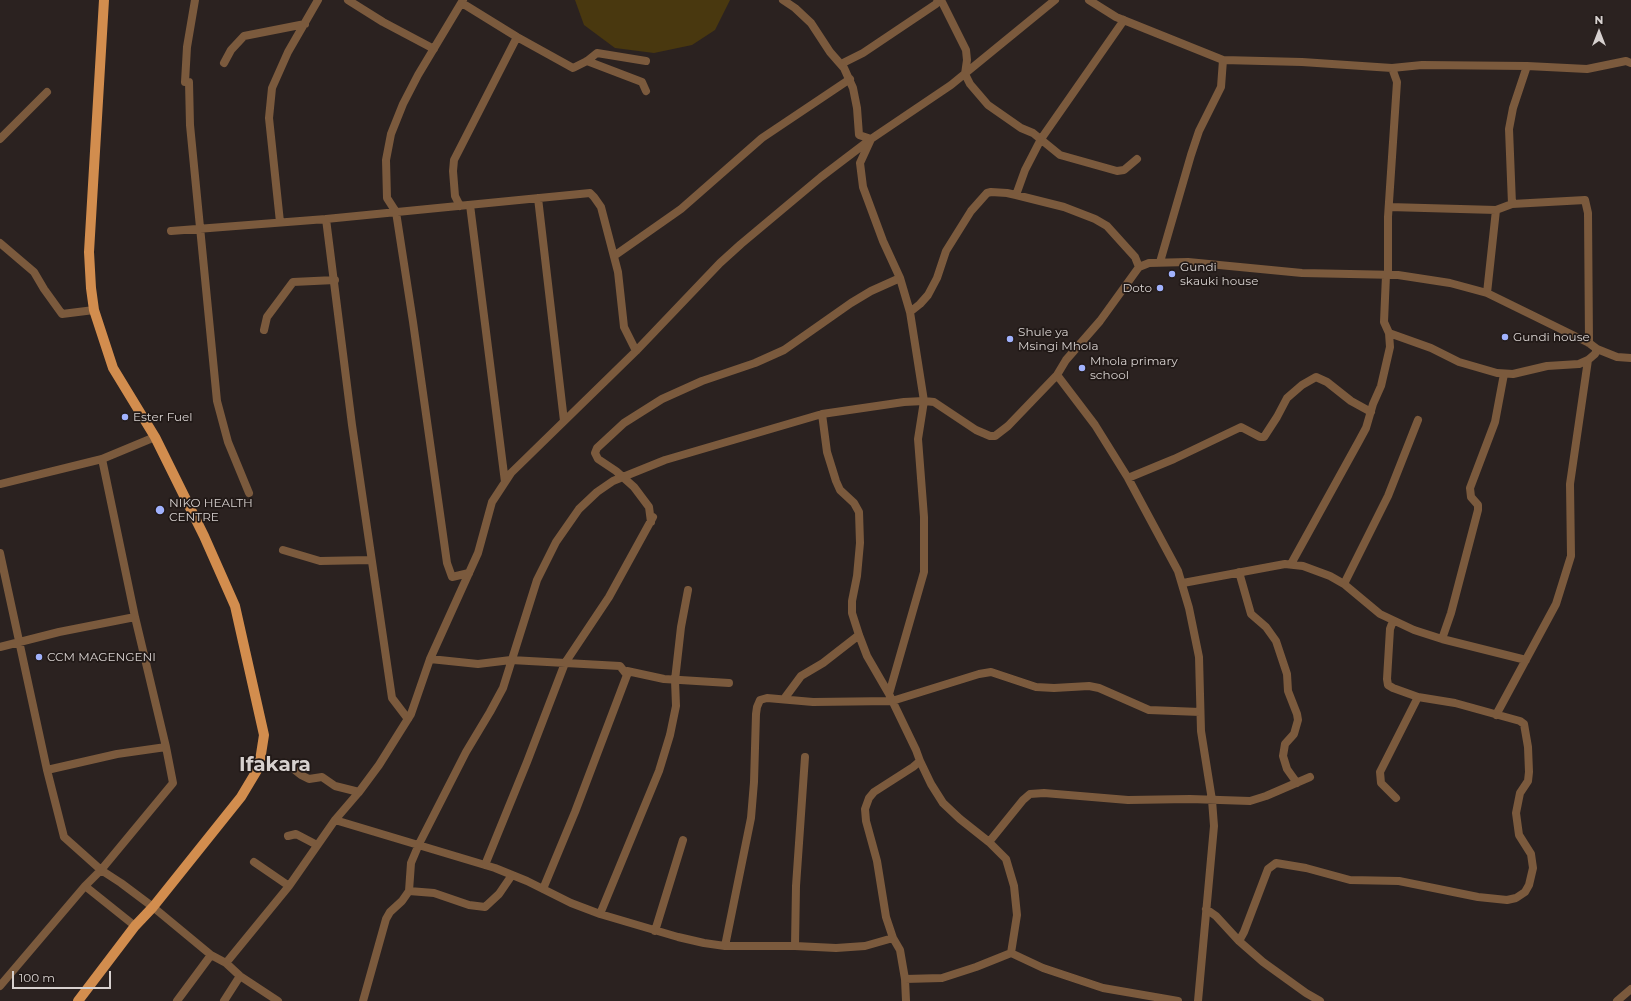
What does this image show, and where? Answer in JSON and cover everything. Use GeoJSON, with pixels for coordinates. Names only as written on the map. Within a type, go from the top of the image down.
{"type":"FeatureCollection","features":[{"type":"Feature","properties":{"kind":"main road"},"geometry":{"type":"LineString","coordinates":[[78,1001],[135,926],[153,907],[241,797],[259,767],[264,735],[235,606],[204,536],[155,437],[113,368],[94,310],[90,288],[89,252],[104,0]]}},
{"type":"Feature","properties":{"kind":"street"},"geometry":{"type":"LineString","coordinates":[[195,0],[187,47],[187,82],[217,401],[228,442],[249,493]]}},
{"type":"Feature","properties":{"kind":"street"},"geometry":{"type":"LineString","coordinates":[[280,222],[269,118],[272,88],[288,52],[318,0]]}},
{"type":"Feature","properties":{"kind":"street"},"geometry":{"type":"LineString","coordinates":[[348,0],[383,22],[434,48]]}},
{"type":"Feature","properties":{"kind":"street"},"geometry":{"type":"LineString","coordinates":[[783,0],[808,20],[822,42],[850,79],[857,108],[859,135],[871,139]]}},
{"type":"Feature","properties":{"kind":"street"},"geometry":{"type":"LineString","coordinates":[[840,64],[863,53],[940,0],[966,50],[967,60],[965,74],[970,84],[988,105],[1013,123],[1033,133],[1060,155],[1113,170],[1124,170],[1137,159]]}},
{"type":"Feature","properties":{"kind":"street"},"geometry":{"type":"LineString","coordinates":[[226,962],[289,886],[335,820],[360,792],[411,714],[430,659],[478,553],[492,502],[511,474],[636,350],[720,263],[821,177],[871,139],[951,85],[1055,0]]}},
{"type":"Feature","properties":{"kind":"street"},"geometry":{"type":"LineString","coordinates":[[1089,0],[1124,20],[1223,60],[1302,62],[1392,68],[1422,65],[1527,66],[1587,70],[1626,61],[1631,63]]}},
{"type":"Feature","properties":{"kind":"street"},"geometry":{"type":"LineString","coordinates":[[469,573],[452,577],[447,563],[396,212],[387,198],[386,160],[391,134],[403,104],[434,48],[463,1],[517,37],[573,68],[587,61],[598,53],[646,61]]}},
{"type":"Feature","properties":{"kind":"street"},"geometry":{"type":"LineString","coordinates":[[1016,195],[1025,170],[1041,139],[1124,20]]}},
{"type":"Feature","properties":{"kind":"street"},"geometry":{"type":"LineString","coordinates":[[224,63],[231,50],[244,36],[305,24]]}},
{"type":"Feature","properties":{"kind":"street"},"geometry":{"type":"LineString","coordinates":[[460,206],[455,196],[453,171],[454,160],[517,37]]}},
{"type":"Feature","properties":{"kind":"street"},"geometry":{"type":"LineString","coordinates":[[1160,262],[1190,155],[1199,131],[1220,87],[1223,60]]}},
{"type":"Feature","properties":{"kind":"street"},"geometry":{"type":"LineString","coordinates":[[587,61],[642,82],[646,90]]}},
{"type":"Feature","properties":{"kind":"street"},"geometry":{"type":"LineString","coordinates":[[1512,204],[1509,129],[1513,108],[1527,66]]}},
{"type":"Feature","properties":{"kind":"street"},"geometry":{"type":"LineString","coordinates":[[1291,564],[1366,428],[1388,363],[1390,348],[1389,332],[1384,322],[1389,207],[1398,82],[1392,68]]}},
{"type":"Feature","properties":{"kind":"street"},"geometry":{"type":"LineString","coordinates":[[614,256],[681,209],[762,138],[850,79]]}},
{"type":"Feature","properties":{"kind":"street"},"geometry":{"type":"LineString","coordinates":[[0,139],[47,92]]}},
{"type":"Feature","properties":{"kind":"street"},"geometry":{"type":"LineString","coordinates":[[871,139],[860,163],[860,173],[863,187],[883,242],[900,278],[910,312],[924,401],[918,440],[924,517],[924,572],[891,698]]}},
{"type":"Feature","properties":{"kind":"street"},"geometry":{"type":"LineString","coordinates":[[910,312],[928,295],[937,278],[946,251],[978,202],[989,192],[1007,193],[1064,207],[1096,220],[1107,226],[1135,257],[1139,267]]}},
{"type":"Feature","properties":{"kind":"street"},"geometry":{"type":"LineString","coordinates":[[171,231],[326,219],[590,193],[600,207],[618,272],[624,326],[636,350]]}},
{"type":"Feature","properties":{"kind":"street"},"geometry":{"type":"LineString","coordinates":[[538,198],[564,421]]}},
{"type":"Feature","properties":{"kind":"street"},"geometry":{"type":"LineString","coordinates":[[1389,207],[1496,210],[1512,204],[1585,200],[1588,213],[1589,343]]}},
{"type":"Feature","properties":{"kind":"street"},"geometry":{"type":"LineString","coordinates":[[470,205],[505,482]]}},
{"type":"Feature","properties":{"kind":"street"},"geometry":{"type":"LineString","coordinates":[[1487,293],[1496,210]]}},
{"type":"Feature","properties":{"kind":"street"},"geometry":{"type":"LineString","coordinates":[[326,219],[335,280],[352,425],[378,599],[382,640],[392,698],[408,719]]}},
{"type":"Feature","properties":{"kind":"street"},"geometry":{"type":"LineString","coordinates":[[0,243],[34,272],[44,290],[62,314],[94,310]]}},
{"type":"Feature","properties":{"kind":"street"},"geometry":{"type":"LineString","coordinates":[[363,1001],[386,919],[390,912],[402,901],[409,891],[411,863],[419,844],[466,752],[503,688],[537,580],[556,542],[579,509],[607,484],[664,460],[822,414],[904,402],[924,401],[939,404],[976,430],[990,436],[995,436],[1008,426],[1057,375],[1066,360],[1100,321],[1139,267],[1144,264],[1160,262],[1188,262],[1302,273],[1412,276],[1450,283],[1487,293],[1589,343],[1597,349],[1617,357],[1631,358]]}},
{"type":"Feature","properties":{"kind":"street"},"geometry":{"type":"LineString","coordinates":[[485,865],[565,663],[609,597],[652,518],[649,507],[634,487],[624,477],[598,459],[595,453],[597,448],[624,423],[662,400],[702,381],[755,363],[784,350],[851,303],[871,291],[900,278]]}},
{"type":"Feature","properties":{"kind":"street"},"geometry":{"type":"LineString","coordinates":[[264,330],[267,318],[293,282],[335,280]]}},
{"type":"Feature","properties":{"kind":"street"},"geometry":{"type":"LineString","coordinates":[[1389,332],[1431,348],[1459,362],[1504,374],[1512,374],[1547,366],[1579,364],[1588,360],[1595,354],[1597,349]]}},
{"type":"Feature","properties":{"kind":"street"},"geometry":{"type":"LineString","coordinates":[[1496,715],[1556,604],[1571,556],[1570,484],[1588,360]]}},
{"type":"Feature","properties":{"kind":"street"},"geometry":{"type":"LineString","coordinates":[[1442,639],[1451,614],[1478,510],[1478,505],[1470,493],[1471,484],[1495,422],[1504,374]]}},
{"type":"Feature","properties":{"kind":"street"},"geometry":{"type":"LineString","coordinates":[[1057,375],[1095,425],[1128,478],[1169,553],[1183,583],[1193,624],[1199,656],[1202,745],[1212,800],[1214,826],[1198,1001]]}},
{"type":"Feature","properties":{"kind":"street"},"geometry":{"type":"LineString","coordinates":[[1128,478],[1174,459],[1241,427],[1260,437],[1264,437],[1287,398],[1302,384],[1316,377],[1327,382],[1351,401],[1371,412]]}},
{"type":"Feature","properties":{"kind":"street"},"geometry":{"type":"LineString","coordinates":[[822,414],[827,452],[836,481],[840,490],[854,503],[859,512],[860,543],[858,576],[851,603],[858,636],[867,656],[891,698],[931,784],[943,803],[960,819],[989,842],[1006,859],[1014,886],[1017,915],[1011,953]]}},
{"type":"Feature","properties":{"kind":"street"},"geometry":{"type":"LineString","coordinates":[[1344,584],[1388,496],[1418,420]]}},
{"type":"Feature","properties":{"kind":"street"},"geometry":{"type":"LineString","coordinates":[[0,484],[102,459],[155,437]]}},
{"type":"Feature","properties":{"kind":"street"},"geometry":{"type":"LineString","coordinates":[[0,986],[84,886],[101,870],[172,784],[166,747],[102,459]]}},
{"type":"Feature","properties":{"kind":"street"},"geometry":{"type":"LineString","coordinates":[[283,550],[320,561],[371,560]]}},
{"type":"Feature","properties":{"kind":"street"},"geometry":{"type":"LineString","coordinates":[[0,553],[47,770],[64,838],[101,870],[153,907],[211,955],[226,962],[240,976],[278,1001]]}},
{"type":"Feature","properties":{"kind":"street"},"geometry":{"type":"LineString","coordinates":[[1183,583],[1238,572],[1291,564],[1317,571],[1344,584],[1380,614],[1414,630],[1442,639],[1526,660]]}},
{"type":"Feature","properties":{"kind":"street"},"geometry":{"type":"LineString","coordinates":[[1238,572],[1251,614],[1266,627],[1276,641],[1287,674],[1288,691],[1298,720],[1294,734],[1285,744],[1283,756],[1287,769],[1297,783]]}},
{"type":"Feature","properties":{"kind":"street"},"geometry":{"type":"LineString","coordinates":[[600,914],[659,771],[670,735],[676,706],[675,680],[681,627],[688,590]]}},
{"type":"Feature","properties":{"kind":"street"},"geometry":{"type":"LineString","coordinates":[[0,647],[136,616]]}},
{"type":"Feature","properties":{"kind":"street"},"geometry":{"type":"LineString","coordinates":[[1239,941],[1244,932],[1268,869],[1276,863],[1306,868],[1350,880],[1399,881],[1478,897],[1507,900],[1516,898],[1525,892],[1529,885],[1533,868],[1531,854],[1519,835],[1516,808],[1520,793],[1528,779],[1529,763],[1524,724],[1520,721],[1455,703],[1418,697],[1388,685],[1390,629],[1393,620]]}},
{"type":"Feature","properties":{"kind":"street"},"geometry":{"type":"LineString","coordinates":[[784,700],[801,676],[823,663],[858,636]]}},
{"type":"Feature","properties":{"kind":"street"},"geometry":{"type":"LineString","coordinates":[[430,659],[478,664],[511,660],[620,666],[627,675]]}},
{"type":"Feature","properties":{"kind":"street"},"geometry":{"type":"LineString","coordinates":[[542,889],[578,804],[628,671],[664,679],[730,683]]}},
{"type":"Feature","properties":{"kind":"street"},"geometry":{"type":"LineString","coordinates":[[725,946],[751,818],[754,782],[754,746],[757,707],[760,700],[813,702],[891,698],[990,672],[1036,687],[1054,688],[1089,686],[1098,688],[1149,710],[1185,713],[1200,712]]}},
{"type":"Feature","properties":{"kind":"street"},"geometry":{"type":"LineString","coordinates":[[1396,798],[1381,783],[1380,772],[1418,697]]}},
{"type":"Feature","properties":{"kind":"street"},"geometry":{"type":"LineString","coordinates":[[47,770],[117,754],[166,747]]}},
{"type":"Feature","properties":{"kind":"street"},"geometry":{"type":"LineString","coordinates":[[795,946],[796,886],[805,758]]}},
{"type":"Feature","properties":{"kind":"street"},"geometry":{"type":"LineString","coordinates":[[906,1001],[905,978],[900,950],[893,938],[885,910],[877,861],[866,821],[865,809],[869,798],[874,792],[920,760]]}},
{"type":"Feature","properties":{"kind":"street"},"geometry":{"type":"LineString","coordinates":[[286,763],[309,779],[322,776],[335,786],[360,792]]}},
{"type":"Feature","properties":{"kind":"street"},"geometry":{"type":"LineString","coordinates":[[989,842],[1023,800],[1030,794],[1044,793],[1128,800],[1254,800],[1310,777]]}},
{"type":"Feature","properties":{"kind":"street"},"geometry":{"type":"LineString","coordinates":[[335,820],[485,865],[512,875],[600,914],[655,931],[704,943],[725,946],[795,946],[836,948],[865,946],[893,938]]}},
{"type":"Feature","properties":{"kind":"street"},"geometry":{"type":"LineString","coordinates":[[288,836],[296,834],[317,845]]}},
{"type":"Feature","properties":{"kind":"street"},"geometry":{"type":"LineString","coordinates":[[655,931],[683,840]]}},
{"type":"Feature","properties":{"kind":"street"},"geometry":{"type":"LineString","coordinates":[[254,862],[289,886]]}},
{"type":"Feature","properties":{"kind":"street"},"geometry":{"type":"LineString","coordinates":[[409,891],[434,893],[469,905],[485,907],[499,894],[512,875]]}},
{"type":"Feature","properties":{"kind":"street"},"geometry":{"type":"LineString","coordinates":[[84,886],[135,926]]}},
{"type":"Feature","properties":{"kind":"street"},"geometry":{"type":"LineString","coordinates":[[1206,909],[1216,916],[1239,941],[1263,962],[1306,993],[1320,1001]]}},
{"type":"Feature","properties":{"kind":"street"},"geometry":{"type":"LineString","coordinates":[[905,978],[942,978],[976,967],[1011,953],[1043,968],[1103,988],[1178,1001]]}},
{"type":"Feature","properties":{"kind":"street"},"geometry":{"type":"LineString","coordinates":[[177,1001],[211,955]]}},
{"type":"Feature","properties":{"kind":"street"},"geometry":{"type":"LineString","coordinates":[[224,1001],[240,976]]}},
{"type":"Feature","properties":{"kind":"street"},"geometry":{"type":"LineString","coordinates":[[1617,1001],[1631,989]]}},
{"type":"Feature","properties":{"kind":"shaded area"},"geometry":{"type":"Polygon","coordinates":[[[575,0],[730,0],[715,30],[692,45],[654,53],[615,48],[584,25],[575,0]]]}},
{"type":"Feature","properties":{"kind":"place","name":"Gundi skauki house"},"geometry":{"type":"Point","coordinates":[1172,274]}},
{"type":"Feature","properties":{"kind":"place","name":"Doto"},"geometry":{"type":"Point","coordinates":[1160,288]}},
{"type":"Feature","properties":{"kind":"place","name":"Gundi house"},"geometry":{"type":"Point","coordinates":[1505,337]}},
{"type":"Feature","properties":{"kind":"place","name":"Shule ya Msingi Mhola"},"geometry":{"type":"Point","coordinates":[1010,339]}},
{"type":"Feature","properties":{"kind":"place","name":"Mhola primary school"},"geometry":{"type":"Point","coordinates":[1082,368]}},
{"type":"Feature","properties":{"kind":"place","name":"Ester Fuel"},"geometry":{"type":"Point","coordinates":[125,417]}},
{"type":"Feature","properties":{"kind":"place","name":"NIKO HEALTH CENTRE"},"geometry":{"type":"Point","coordinates":[160,510]}},
{"type":"Feature","properties":{"kind":"place","name":"CCM MAGENGENI"},"geometry":{"type":"Point","coordinates":[39,657]}},
{"type":"Feature","properties":{"kind":"district","name":"Ifakara"},"geometry":{"type":"Point","coordinates":[275,765]}}]}
